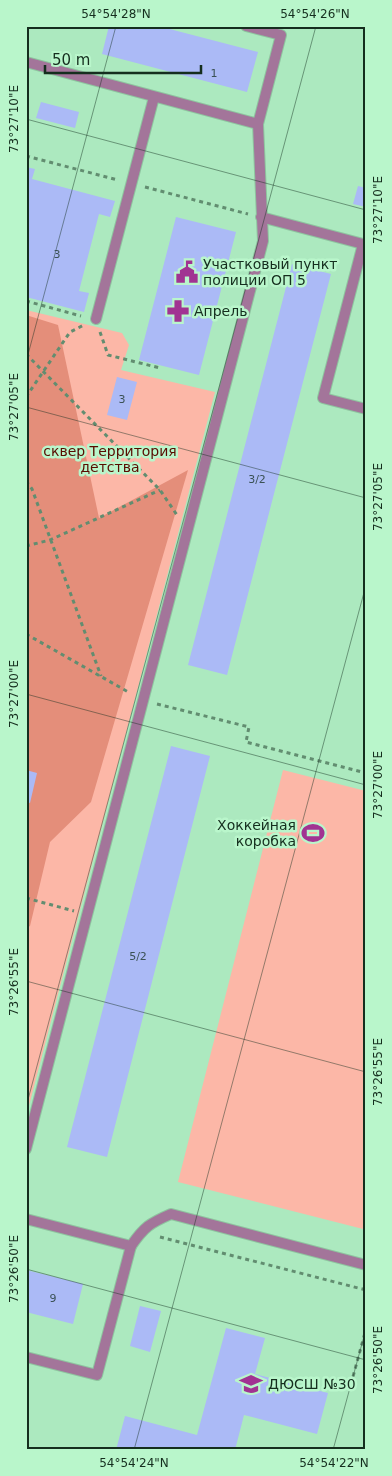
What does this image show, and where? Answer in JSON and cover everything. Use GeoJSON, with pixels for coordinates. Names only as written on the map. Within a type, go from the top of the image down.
{"type":"FeatureCollection","features":[{"type":"Feature","properties":{"kind":"street"},"geometry":{"type":"LineString","coordinates":[[26,1149],[263,241],[260,217],[258,124],[281,35],[246,26]]}},
{"type":"Feature","properties":{"kind":"street"},"geometry":{"type":"LineString","coordinates":[[26,62],[258,124]]}},
{"type":"Feature","properties":{"kind":"street"},"geometry":{"type":"LineString","coordinates":[[96,320],[154,97]]}},
{"type":"Feature","properties":{"kind":"street"},"geometry":{"type":"LineString","coordinates":[[260,217],[363,244],[323,398],[366,409]]}},
{"type":"Feature","properties":{"kind":"street"},"geometry":{"type":"LineString","coordinates":[[26,1357],[97,1375],[131,1246],[141,1232],[153,1222],[172,1214],[366,1265]]}},
{"type":"Feature","properties":{"kind":"street"},"geometry":{"type":"LineString","coordinates":[[26,1219],[131,1246]]}},
{"type":"Feature","properties":{"kind":"path"},"geometry":{"type":"LineString","coordinates":[[26,302],[96,320]]}},
{"type":"Feature","properties":{"kind":"path"},"geometry":{"type":"LineString","coordinates":[[96,320],[108,354],[160,368]]}},
{"type":"Feature","properties":{"kind":"path"},"geometry":{"type":"LineString","coordinates":[[26,397],[70,332],[96,320]]}},
{"type":"Feature","properties":{"kind":"path"},"geometry":{"type":"LineString","coordinates":[[26,354],[160,490],[187,530]]}},
{"type":"Feature","properties":{"kind":"path"},"geometry":{"type":"LineString","coordinates":[[26,481],[32,489],[101,677]]}},
{"type":"Feature","properties":{"kind":"path"},"geometry":{"type":"LineString","coordinates":[[26,546],[50,540],[160,490]]}},
{"type":"Feature","properties":{"kind":"path"},"geometry":{"type":"LineString","coordinates":[[26,634],[142,700],[249,728],[246,742],[366,773]]}},
{"type":"Feature","properties":{"kind":"path"},"geometry":{"type":"LineString","coordinates":[[26,898],[87,914]]}},
{"type":"Feature","properties":{"kind":"path"},"geometry":{"type":"LineString","coordinates":[[141,1232],[366,1290]]}},
{"type":"Feature","properties":{"kind":"path"},"geometry":{"type":"LineString","coordinates":[[351,1384],[366,1329]]}},
{"type":"Feature","properties":{"kind":"green space","name":"сквер Территория детства"},"geometry":{"type":"Polygon","coordinates":[[[26,310],[122,333],[129,345],[121,370],[215,392],[26,1117],[26,310]]]}},
{"type":"Feature","properties":{"kind":"green space"},"geometry":{"type":"Polygon","coordinates":[[[283,770],[366,791],[366,1220],[363,1229],[178,1182],[283,770]]]}},
{"type":"Feature","properties":{"kind":"shaded area"},"geometry":{"type":"Polygon","coordinates":[[[26,315],[58,325],[99,518],[188,470],[91,802],[50,842],[30,926],[26,928],[26,315]]]}},
{"type":"Feature","properties":{"kind":"building"},"geometry":{"type":"Polygon","coordinates":[[[109,26],[158,26],[258,52],[247,92],[102,54],[109,26]]]}},
{"type":"Feature","properties":{"kind":"building"},"geometry":{"type":"Polygon","coordinates":[[[41,102],[79,112],[75,128],[36,118],[41,102]]]}},
{"type":"Feature","properties":{"kind":"building"},"geometry":{"type":"Polygon","coordinates":[[[26,167],[35,169],[32,179],[115,201],[110,217],[99,214],[79,291],[89,293],[84,312],[26,297],[26,167]]]}},
{"type":"Feature","properties":{"kind":"building"},"geometry":{"type":"Polygon","coordinates":[[[358,186],[366,188],[366,207],[353,204],[358,186]]]}},
{"type":"Feature","properties":{"kind":"building"},"geometry":{"type":"Polygon","coordinates":[[[176,217],[236,232],[199,375],[139,360],[176,217]]]}},
{"type":"Feature","properties":{"kind":"building"},"geometry":{"type":"Polygon","coordinates":[[[292,264],[331,274],[227,675],[188,665],[292,264]]]}},
{"type":"Feature","properties":{"kind":"building"},"geometry":{"type":"Polygon","coordinates":[[[117,377],[137,382],[127,420],[107,415],[117,377]]]}},
{"type":"Feature","properties":{"kind":"building"},"geometry":{"type":"Polygon","coordinates":[[[171,746],[210,756],[107,1157],[67,1147],[171,746]]]}},
{"type":"Feature","properties":{"kind":"building"},"geometry":{"type":"Polygon","coordinates":[[[26,770],[37,773],[30,803],[26,802],[26,770]]]}},
{"type":"Feature","properties":{"kind":"building"},"geometry":{"type":"Polygon","coordinates":[[[26,1270],[83,1284],[73,1324],[26,1312],[26,1270]]]}},
{"type":"Feature","properties":{"kind":"building"},"geometry":{"type":"Polygon","coordinates":[[[140,1306],[161,1311],[150,1352],[130,1346],[140,1306]]]}},
{"type":"Feature","properties":{"kind":"building","name":"ДЮСШ №30"},"geometry":{"type":"Polygon","coordinates":[[[226,1328],[265,1338],[255,1374],[328,1393],[317,1434],[244,1415],[235,1450],[116,1450],[125,1416],[197,1435],[226,1328]]]}},
{"type":"Feature","properties":{"kind":"place","name":"Участковый пункт полиции ОП 5"},"geometry":{"type":"Point","coordinates":[187,272]}},
{"type":"Feature","properties":{"kind":"place","name":"Апрель"},"geometry":{"type":"Point","coordinates":[178,311]}},
{"type":"Feature","properties":{"kind":"place","name":"Хоккейная коробка"},"geometry":{"type":"Point","coordinates":[313,833]}},
{"type":"Feature","properties":{"kind":"place","name":"ДЮСШ №30"},"geometry":{"type":"Point","coordinates":[251,1384]}}]}
